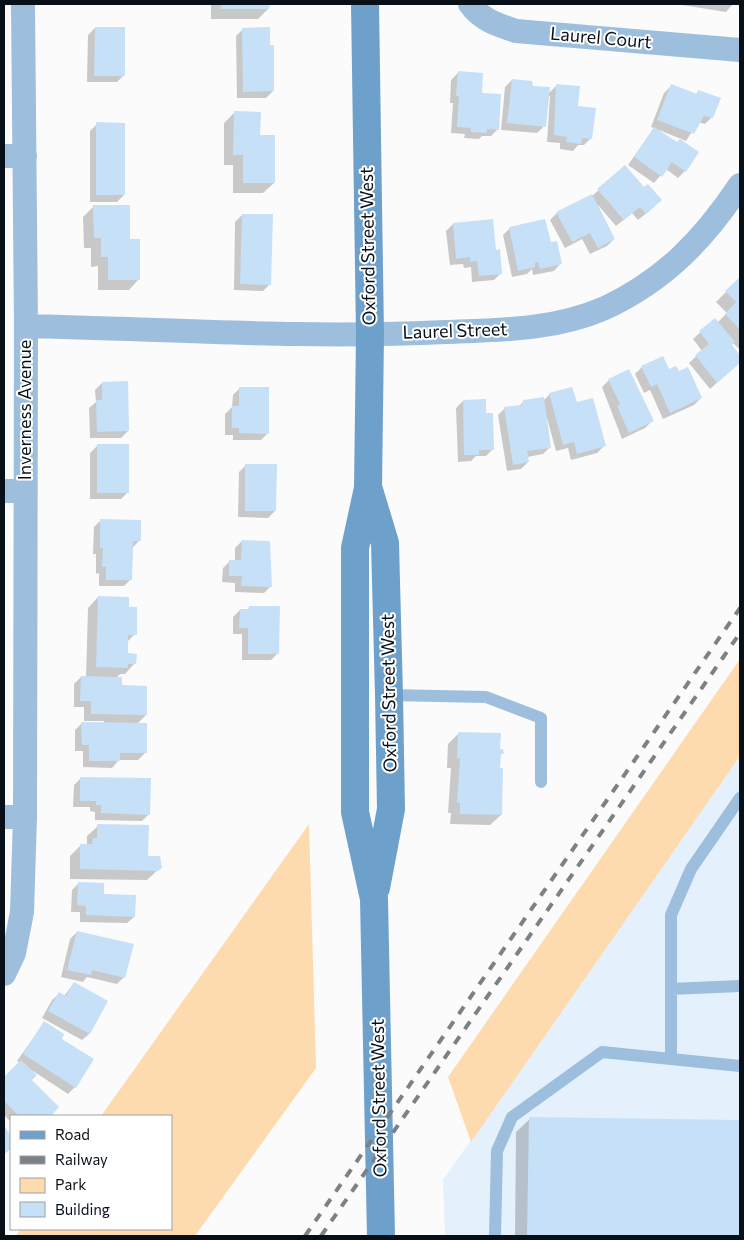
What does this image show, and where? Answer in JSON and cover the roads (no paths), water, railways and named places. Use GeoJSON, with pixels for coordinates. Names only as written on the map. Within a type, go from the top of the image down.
{"type":"FeatureCollection","features":[{"type":"Feature","properties":{"kind":"main road","name":"Oxford Street West"},"geometry":{"type":"LineString","coordinates":[[364,4],[370,334],[368,488],[355,548],[355,812],[374,899],[381,1236]]}},
{"type":"Feature","properties":{"kind":"main road","name":"Oxford Street West"},"geometry":{"type":"LineString","coordinates":[[368,488],[385,543],[391,809],[374,899]]}},
{"type":"Feature","properties":{"kind":"street","name":"Inverness Avenue"},"geometry":{"type":"LineString","coordinates":[[4,974],[14,953],[22,912],[14,817],[14,491],[26,326],[14,156],[22,4]]}},
{"type":"Feature","properties":{"kind":"street","name":"Laurel Court"},"geometry":{"type":"LineString","coordinates":[[470,4],[476,12],[493,23],[516,31],[740,50]]}},
{"type":"Feature","properties":{"kind":"street","name":"Laurel Street"},"geometry":{"type":"LineString","coordinates":[[26,326],[370,334],[528,328],[555,324],[604,308],[642,288],[669,268],[708,231],[740,185]]}},
{"type":"Feature","properties":{"kind":"lane"},"geometry":{"type":"LineString","coordinates":[[389,695],[486,697],[541,718],[541,782]]}},
{"type":"Feature","properties":{"kind":"lane"},"geometry":{"type":"LineString","coordinates":[[671,1059],[671,915],[691,869],[740,798]]}},
{"type":"Feature","properties":{"kind":"lane"},"geometry":{"type":"LineString","coordinates":[[671,989],[740,986]]}},
{"type":"Feature","properties":{"kind":"lane"},"geometry":{"type":"LineString","coordinates":[[495,1236],[496,1151],[512,1117],[602,1052],[740,1066]]}},
{"type":"Feature","properties":{"kind":"railway"},"geometry":{"type":"LineString","coordinates":[[305,1236],[740,608]]}},
{"type":"Feature","properties":{"kind":"railway"},"geometry":{"type":"LineString","coordinates":[[321,1236],[740,633]]}}]}
